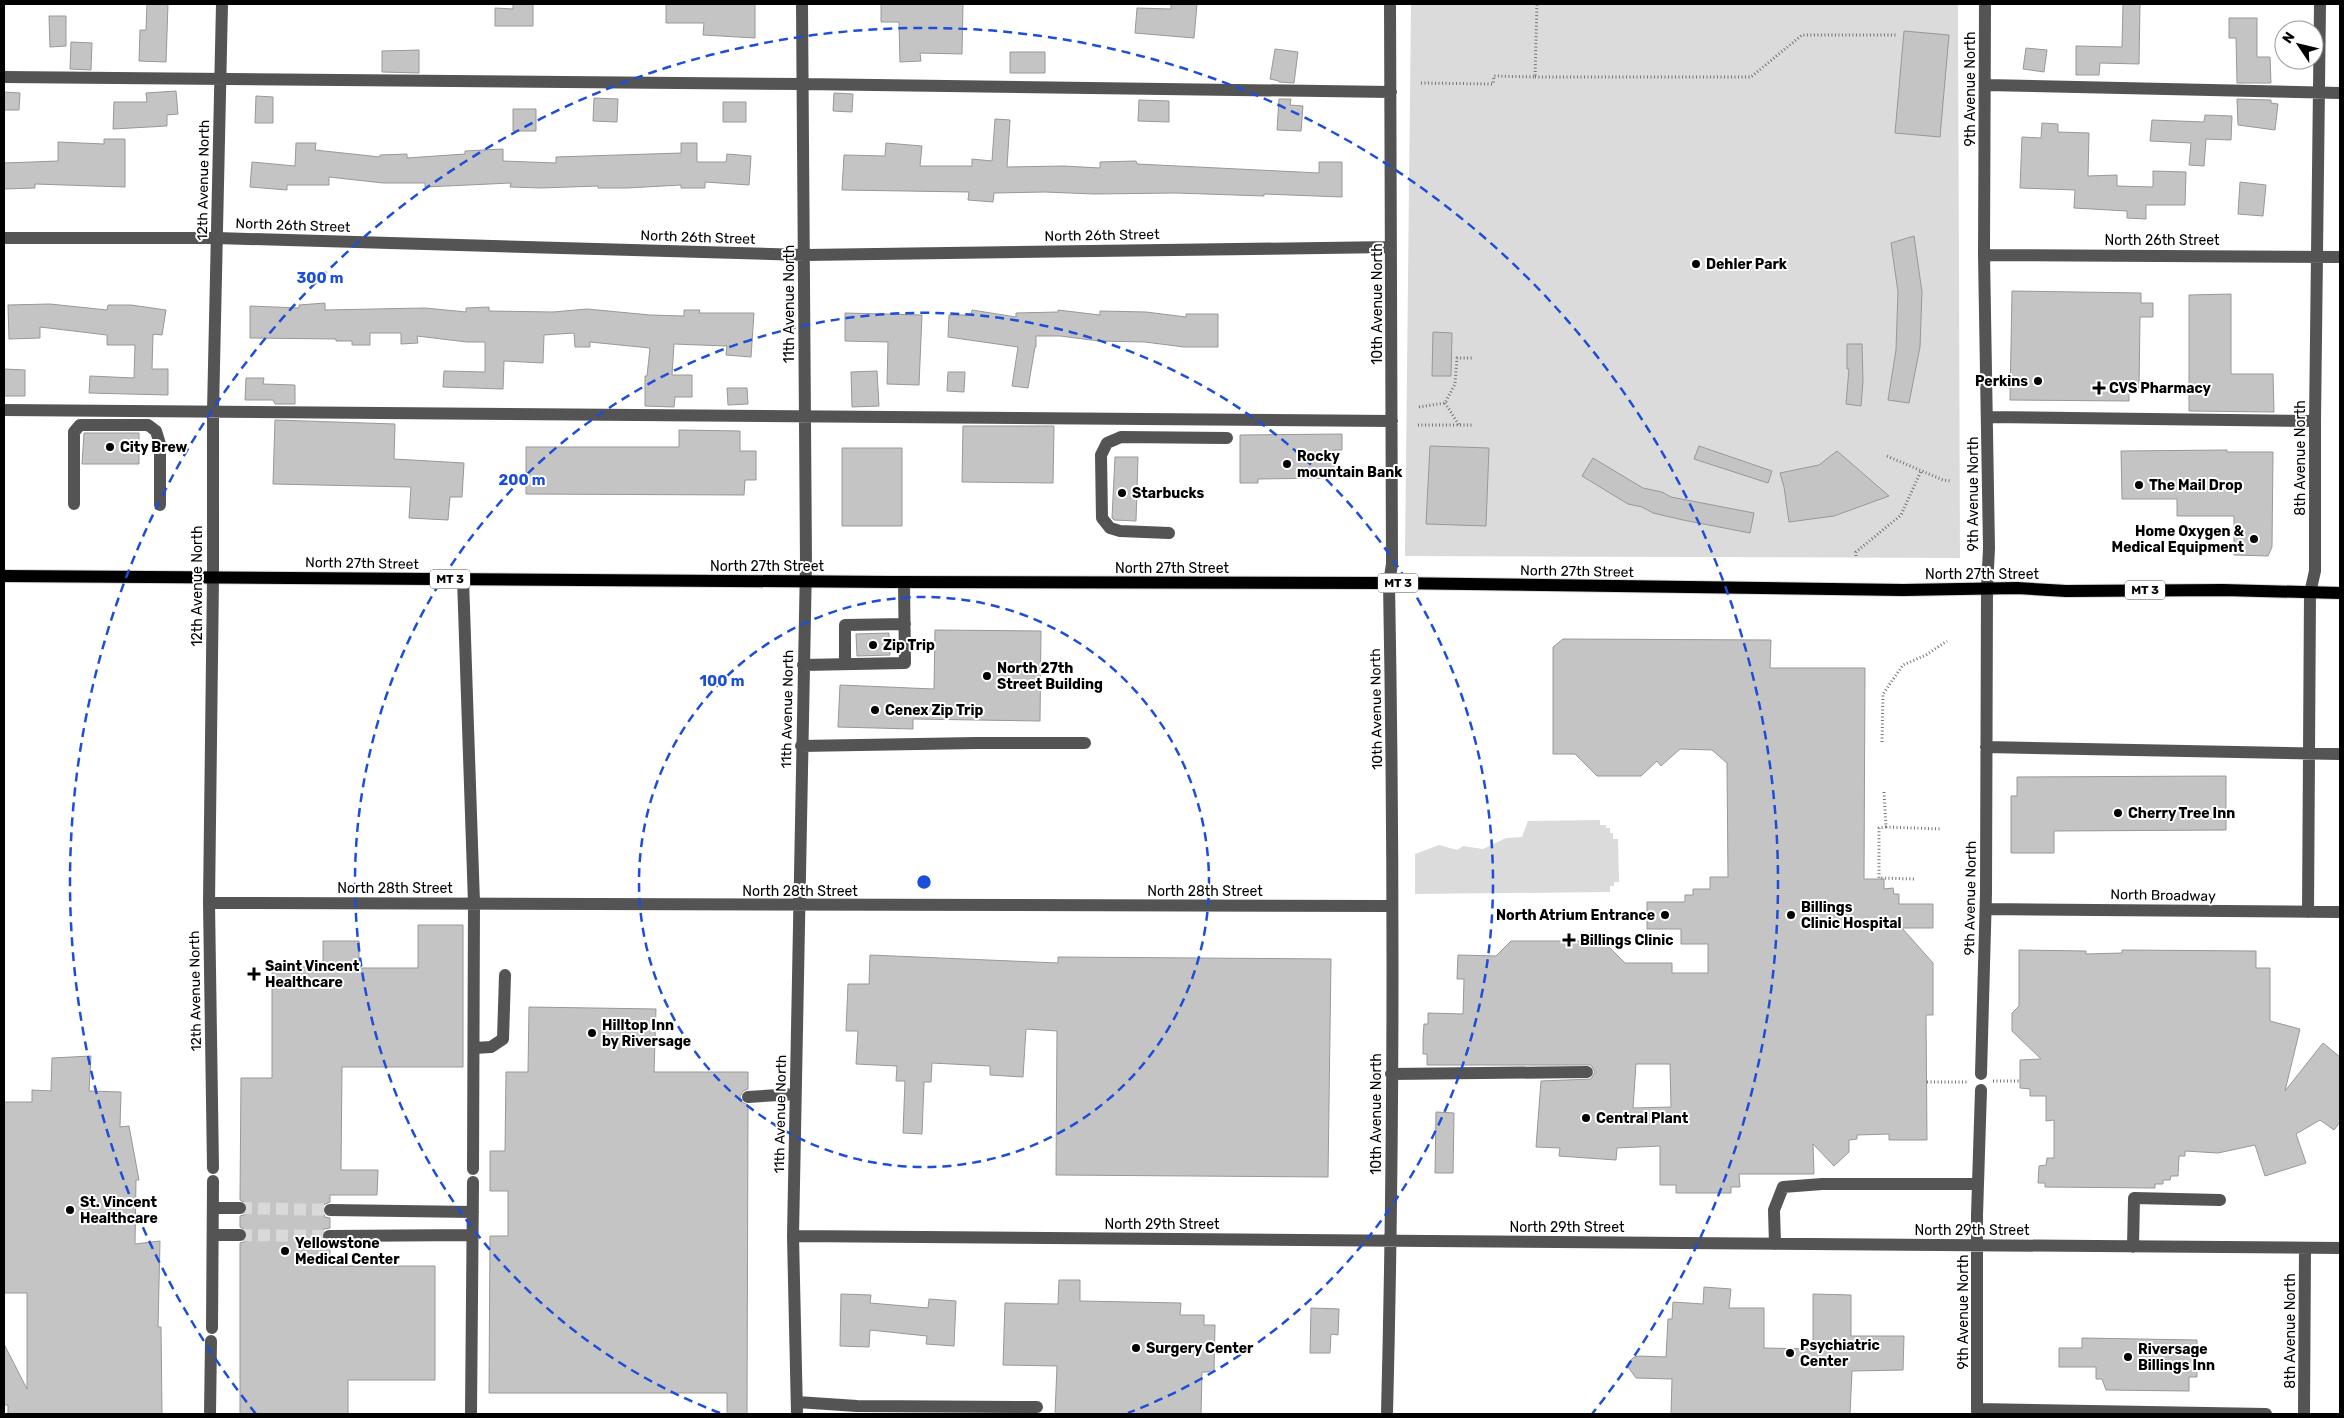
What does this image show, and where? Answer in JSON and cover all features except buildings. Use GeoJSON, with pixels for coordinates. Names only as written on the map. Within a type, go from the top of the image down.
{"type":"FeatureCollection","features":[{"type":"Feature","properties":{"kind":"main road","name":"North 27th Street"},"geometry":{"type":"LineString","coordinates":[[4,576],[805,582],[1389,583],[2017,588],[2066,591],[2223,590],[2340,593]]}},
{"type":"Feature","properties":{"kind":"street","name":"12th Avenue North"},"geometry":{"type":"LineString","coordinates":[[210,1414],[214,1235],[209,903],[213,412],[222,4]]}},
{"type":"Feature","properties":{"kind":"street","name":"11th Avenue North"},"geometry":{"type":"LineString","coordinates":[[797,1408],[793,1236],[805,582],[805,255],[802,4]]}},
{"type":"Feature","properties":{"kind":"street","name":"10th Avenue North"},"geometry":{"type":"LineString","coordinates":[[1387,1414],[1392,1074],[1389,583],[1392,564],[1390,4]]}},
{"type":"Feature","properties":{"kind":"street","name":"9th Avenue North"},"geometry":{"type":"LineString","coordinates":[[1981,1074],[1986,909],[1987,589],[1989,556],[1984,255],[1985,4]]}},
{"type":"Feature","properties":{"kind":"street","name":"8th Avenue North"},"geometry":{"type":"LineString","coordinates":[[2308,912],[2310,593],[2315,571],[2320,4]]}},
{"type":"Feature","properties":{"kind":"street"},"geometry":{"type":"LineString","coordinates":[[4,77],[803,84],[1391,92]]}},
{"type":"Feature","properties":{"kind":"street"},"geometry":{"type":"LineString","coordinates":[[1985,85],[2340,93]]}},
{"type":"Feature","properties":{"kind":"street","name":"North 26th Street"},"geometry":{"type":"LineString","coordinates":[[4,238],[217,238],[805,255],[1392,248]]}},
{"type":"Feature","properties":{"kind":"street","name":"North 26th Street"},"geometry":{"type":"LineString","coordinates":[[1984,255],[2340,256]]}},
{"type":"Feature","properties":{"kind":"street"},"geometry":{"type":"LineString","coordinates":[[4,410],[1392,421]]}},
{"type":"Feature","properties":{"kind":"street"},"geometry":{"type":"LineString","coordinates":[[1988,417],[2315,420]]}},
{"type":"Feature","properties":{"kind":"street"},"geometry":{"type":"LineString","coordinates":[[74,504],[74,432],[80,425],[148,425],[156,431],[160,444],[160,505]]}},
{"type":"Feature","properties":{"kind":"street"},"geometry":{"type":"LineString","coordinates":[[1169,532],[1110,528],[1102,518],[1101,455],[1107,443],[1121,438],[1227,438]]}},
{"type":"Feature","properties":{"kind":"street"},"geometry":{"type":"LineString","coordinates":[[463,579],[474,903],[471,1414]]}},
{"type":"Feature","properties":{"kind":"street"},"geometry":{"type":"LineString","coordinates":[[803,665],[906,663],[904,582]]}},
{"type":"Feature","properties":{"kind":"street"},"geometry":{"type":"LineString","coordinates":[[845,664],[845,625],[905,624]]}},
{"type":"Feature","properties":{"kind":"street"},"geometry":{"type":"LineString","coordinates":[[802,746],[976,742],[1085,743]]}},
{"type":"Feature","properties":{"kind":"street"},"geometry":{"type":"LineString","coordinates":[[1986,747],[2340,754]]}},
{"type":"Feature","properties":{"kind":"street","name":"North 28th Street"},"geometry":{"type":"LineString","coordinates":[[209,903],[798,906],[1392,906]]}},
{"type":"Feature","properties":{"kind":"street","name":"North Broadway"},"geometry":{"type":"LineString","coordinates":[[1986,909],[2340,912]]}},
{"type":"Feature","properties":{"kind":"street"},"geometry":{"type":"LineString","coordinates":[[474,1048],[491,1047],[503,1039],[505,975]]}},
{"type":"Feature","properties":{"kind":"street"},"geometry":{"type":"LineString","coordinates":[[1392,1074],[1587,1072]]}},
{"type":"Feature","properties":{"kind":"street","name":"9th Avenue North"},"geometry":{"type":"LineString","coordinates":[[1977,1412],[1978,1184],[1981,1090]]}},
{"type":"Feature","properties":{"kind":"street"},"geometry":{"type":"LineString","coordinates":[[748,1096],[795,1094]]}},
{"type":"Feature","properties":{"kind":"street"},"geometry":{"type":"LineString","coordinates":[[1775,1244],[1774,1210],[1783,1187],[1822,1184],[1978,1184]]}},
{"type":"Feature","properties":{"kind":"street"},"geometry":{"type":"LineString","coordinates":[[2133,1247],[2134,1198],[2220,1200]]}},
{"type":"Feature","properties":{"kind":"street"},"geometry":{"type":"LineString","coordinates":[[213,1208],[240,1208]]}},
{"type":"Feature","properties":{"kind":"street"},"geometry":{"type":"LineString","coordinates":[[330,1210],[472,1212]]}},
{"type":"Feature","properties":{"kind":"street"},"geometry":{"type":"LineString","coordinates":[[214,1235],[240,1235]]}},
{"type":"Feature","properties":{"kind":"street"},"geometry":{"type":"LineString","coordinates":[[330,1236],[472,1235]]}},
{"type":"Feature","properties":{"kind":"street","name":"North 29th Street"},"geometry":{"type":"LineString","coordinates":[[793,1236],[2340,1248]]}},
{"type":"Feature","properties":{"kind":"street","name":"8th Avenue North"},"geometry":{"type":"LineString","coordinates":[[2304,1414],[2306,1248]]}},
{"type":"Feature","properties":{"kind":"street"},"geometry":{"type":"LineString","coordinates":[[797,1408],[857,1406],[1037,1408]]}},
{"type":"Feature","properties":{"kind":"street"},"geometry":{"type":"LineString","coordinates":[[1977,1412],[2266,1414]]}},
{"type":"Feature","properties":{"kind":"path"},"geometry":{"type":"LineString","coordinates":[[1535,77],[1537,4]]}},
{"type":"Feature","properties":{"kind":"path"},"geometry":{"type":"LineString","coordinates":[[1421,83],[1493,84],[1494,76],[1751,77],[1802,35],[1897,35]]}},
{"type":"Feature","properties":{"kind":"path"},"geometry":{"type":"LineString","coordinates":[[1445,403],[1455,384],[1457,358],[1474,358]]}},
{"type":"Feature","properties":{"kind":"path"},"geometry":{"type":"LineString","coordinates":[[1419,407],[1445,403]]}},
{"type":"Feature","properties":{"kind":"path"},"geometry":{"type":"LineString","coordinates":[[1445,403],[1460,425]]}},
{"type":"Feature","properties":{"kind":"path"},"geometry":{"type":"LineString","coordinates":[[1418,425],[1473,425]]}},
{"type":"Feature","properties":{"kind":"path"},"geometry":{"type":"LineString","coordinates":[[1887,456],[1943,480],[1951,481]]}},
{"type":"Feature","properties":{"kind":"path"},"geometry":{"type":"LineString","coordinates":[[1856,556],[1856,552],[1901,515],[1921,471]]}},
{"type":"Feature","properties":{"kind":"path"},"geometry":{"type":"LineString","coordinates":[[1882,742],[1883,694],[1903,664],[1926,655],[1947,641]]}},
{"type":"Feature","properties":{"kind":"path"},"geometry":{"type":"LineString","coordinates":[[1884,792],[1886,827]]}},
{"type":"Feature","properties":{"kind":"path"},"geometry":{"type":"LineString","coordinates":[[1915,879],[1879,878],[1879,828],[1942,829]]}},
{"type":"Feature","properties":{"kind":"shaded area","name":"Dehler Park"},"geometry":{"type":"Polygon","coordinates":[[[1411,4],[1958,4],[1960,558],[1405,556],[1411,4]]]}},
{"type":"Feature","properties":{"kind":"shaded area"},"geometry":{"type":"Polygon","coordinates":[[[1600,820],[1600,825],[1606,825],[1606,828],[1610,828],[1610,833],[1613,833],[1613,839],[1618,839],[1619,882],[1614,882],[1614,886],[1610,886],[1610,892],[1415,894],[1415,854],[1439,845],[1457,850],[1463,846],[1483,849],[1506,838],[1522,837],[1528,821],[1600,820]]]}},
{"type":"Feature","properties":{"kind":"tunnel"},"geometry":{"type":"LineString","coordinates":[[240,1208],[330,1210]]}},
{"type":"Feature","properties":{"kind":"tunnel"},"geometry":{"type":"LineString","coordinates":[[240,1235],[329,1236]]}},
{"type":"Feature","properties":{"kind":"place","name":"Dehler Park"},"geometry":{"type":"Point","coordinates":[1696,264]}},
{"type":"Feature","properties":{"kind":"place","name":"Perkins"},"geometry":{"type":"Point","coordinates":[2038,381]}},
{"type":"Feature","properties":{"kind":"place","name":"CVS Pharmacy"},"geometry":{"type":"Point","coordinates":[2099,388]}},
{"type":"Feature","properties":{"kind":"place","name":"City Brew"},"geometry":{"type":"Point","coordinates":[110,447]}},
{"type":"Feature","properties":{"kind":"place","name":"Rocky mountain Bank"},"geometry":{"type":"Point","coordinates":[1287,464]}},
{"type":"Feature","properties":{"kind":"place","name":"The Mail Drop"},"geometry":{"type":"Point","coordinates":[2139,485]}},
{"type":"Feature","properties":{"kind":"place","name":"Starbucks"},"geometry":{"type":"Point","coordinates":[1122,493]}},
{"type":"Feature","properties":{"kind":"place","name":"Home Oxygen & Medical Equipment"},"geometry":{"type":"Point","coordinates":[2254,539]}},
{"type":"Feature","properties":{"kind":"place","name":"Zip Trip"},"geometry":{"type":"Point","coordinates":[873,645]}},
{"type":"Feature","properties":{"kind":"place","name":"North 27th Street Building"},"geometry":{"type":"Point","coordinates":[987,676]}},
{"type":"Feature","properties":{"kind":"place","name":"Cenex Zip Trip"},"geometry":{"type":"Point","coordinates":[875,710]}},
{"type":"Feature","properties":{"kind":"place","name":"Cherry Tree Inn"},"geometry":{"type":"Point","coordinates":[2118,813]}},
{"type":"Feature","properties":{"kind":"place","name":"North Atrium Entrance"},"geometry":{"type":"Point","coordinates":[1665,915]}},
{"type":"Feature","properties":{"kind":"place","name":"Billings Clinic Hospital"},"geometry":{"type":"Point","coordinates":[1791,915]}},
{"type":"Feature","properties":{"kind":"place","name":"Billings Clinic"},"geometry":{"type":"Point","coordinates":[1569,940]}},
{"type":"Feature","properties":{"kind":"place","name":"Saint Vincent Healthcare"},"geometry":{"type":"Point","coordinates":[254,974]}},
{"type":"Feature","properties":{"kind":"place","name":"Hilltop Inn by Riversage"},"geometry":{"type":"Point","coordinates":[592,1033]}},
{"type":"Feature","properties":{"kind":"place","name":"Central Plant"},"geometry":{"type":"Point","coordinates":[1586,1118]}},
{"type":"Feature","properties":{"kind":"place","name":"St. Vincent Healthcare"},"geometry":{"type":"Point","coordinates":[70,1210]}},
{"type":"Feature","properties":{"kind":"place","name":"Yellowstone Medical Center"},"geometry":{"type":"Point","coordinates":[285,1251]}},
{"type":"Feature","properties":{"kind":"place","name":"Surgery Center"},"geometry":{"type":"Point","coordinates":[1136,1348]}},
{"type":"Feature","properties":{"kind":"place","name":"Psychiatric Center"},"geometry":{"type":"Point","coordinates":[1790,1353]}},
{"type":"Feature","properties":{"kind":"place","name":"Riversage Billings Inn"},"geometry":{"type":"Point","coordinates":[2128,1357]}}]}
